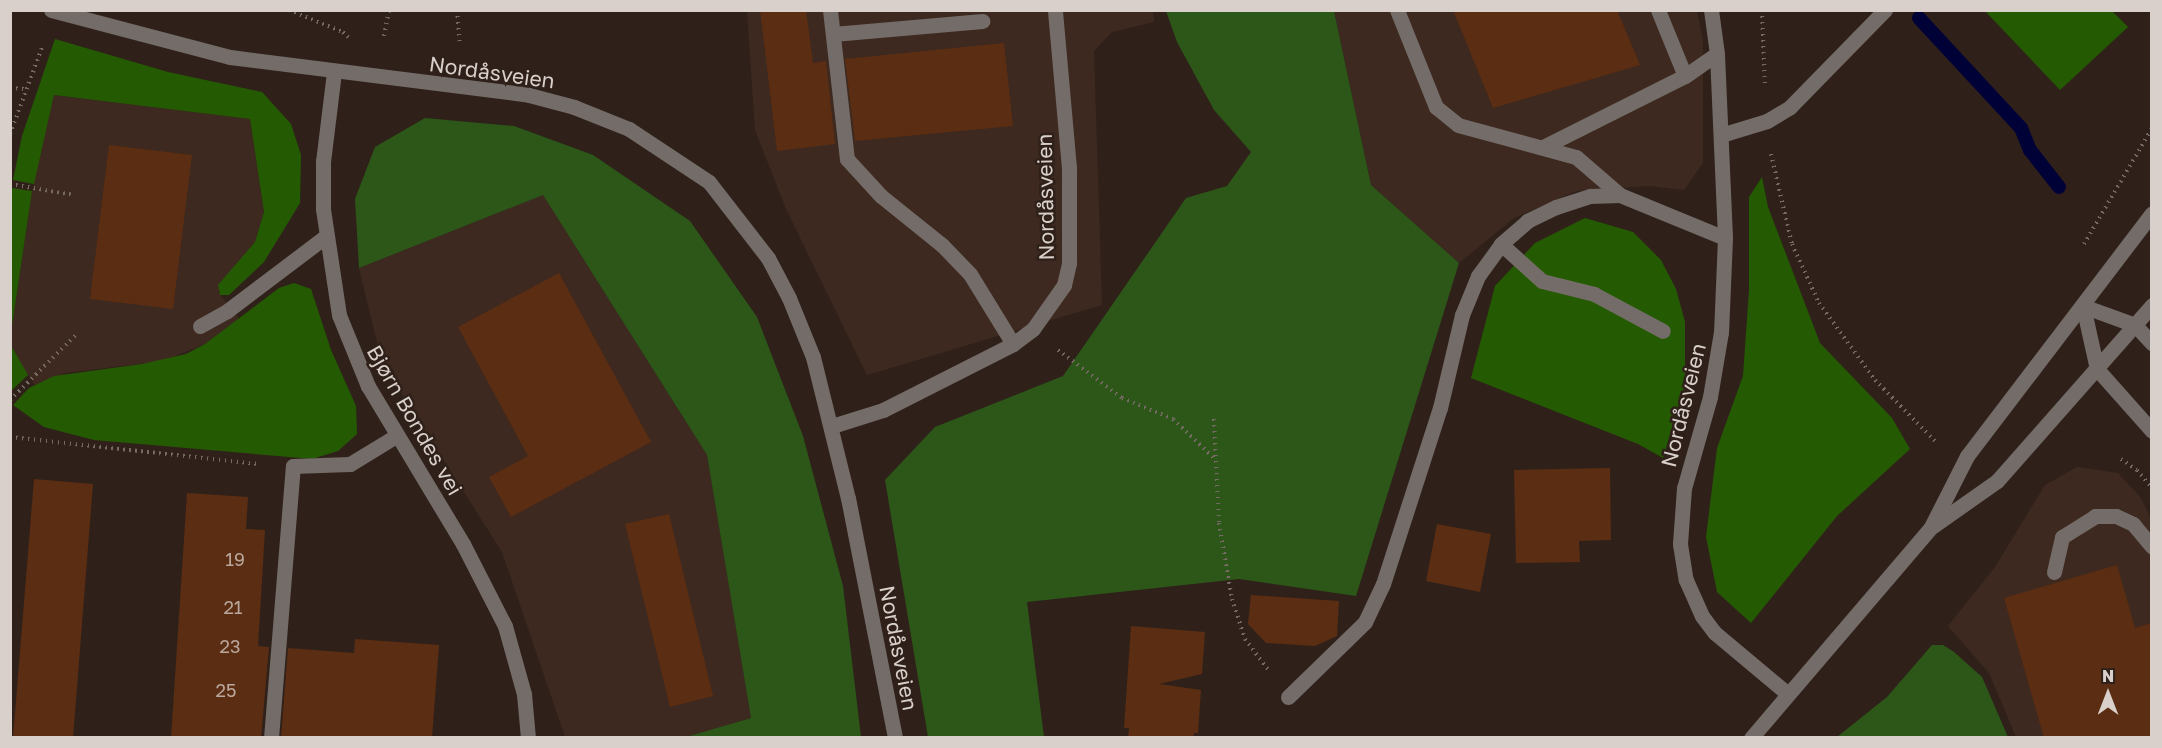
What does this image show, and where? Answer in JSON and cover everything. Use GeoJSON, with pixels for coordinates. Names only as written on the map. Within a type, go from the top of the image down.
{"type":"FeatureCollection","features":[{"type":"Feature","properties":{"kind":"street","name":"Nordåsveien"},"geometry":{"type":"LineString","coordinates":[[51,10],[221,55],[334,72],[529,95],[574,107],[629,129],[709,182],[768,258],[789,298],[813,357],[832,426],[895,738]]}},
{"type":"Feature","properties":{"kind":"street"},"geometry":{"type":"LineString","coordinates":[[830,10],[847,159],[881,196],[942,245],[970,274],[1012,344]]}},
{"type":"Feature","properties":{"kind":"street","name":"Nordåsveien"},"geometry":{"type":"LineString","coordinates":[[832,426],[883,410],[1012,344],[1033,329],[1064,285],[1069,263],[1069,168],[1055,10]]}},
{"type":"Feature","properties":{"kind":"street"},"geometry":{"type":"LineString","coordinates":[[1397,10],[1436,107],[1458,125],[1576,157],[1620,195],[1725,238]]}},
{"type":"Feature","properties":{"kind":"street"},"geometry":{"type":"LineString","coordinates":[[1658,10],[1685,75]]}},
{"type":"Feature","properties":{"kind":"street","name":"Nordåsveien"},"geometry":{"type":"LineString","coordinates":[[1711,10],[1717,54],[1725,238],[1718,361],[1681,507],[1683,563],[1693,602],[1716,633],[1788,694]]}},
{"type":"Feature","properties":{"kind":"street"},"geometry":{"type":"LineString","coordinates":[[1721,135],[1767,121],[1790,107],[1885,10]]}},
{"type":"Feature","properties":{"kind":"street"},"geometry":{"type":"LineString","coordinates":[[833,34],[982,21]]}},
{"type":"Feature","properties":{"kind":"street"},"geometry":{"type":"LineString","coordinates":[[1543,147],[1685,75],[1717,54]]}},
{"type":"Feature","properties":{"kind":"street","name":"Bjørn Bondes vei"},"geometry":{"type":"LineString","coordinates":[[334,72],[323,161],[326,237],[334,293],[346,336],[357,366],[396,436],[463,544],[505,626],[524,694],[528,738]]}},
{"type":"Feature","properties":{"kind":"street"},"geometry":{"type":"LineString","coordinates":[[1288,696],[1365,622],[1383,584],[1440,408],[1462,315],[1478,276],[1501,244],[1527,221],[1556,207],[1590,196],[1620,195]]}},
{"type":"Feature","properties":{"kind":"street"},"geometry":{"type":"LineString","coordinates":[[1751,738],[1931,527],[1967,456],[2151,213]]}},
{"type":"Feature","properties":{"kind":"street"},"geometry":{"type":"LineString","coordinates":[[200,326],[227,311],[326,237]]}},
{"type":"Feature","properties":{"kind":"street","name":"Nordåsveien"},"geometry":{"type":"LineString","coordinates":[[1501,244],[1542,281],[1594,294],[1664,331]]}},
{"type":"Feature","properties":{"kind":"street"},"geometry":{"type":"LineString","coordinates":[[2082,306],[2135,325],[2151,343]]}},
{"type":"Feature","properties":{"kind":"street"},"geometry":{"type":"LineString","coordinates":[[2082,306],[2097,369],[2151,432]]}},
{"type":"Feature","properties":{"kind":"street"},"geometry":{"type":"LineString","coordinates":[[1931,527],[1997,481],[2151,306]]}},
{"type":"Feature","properties":{"kind":"street"},"geometry":{"type":"LineString","coordinates":[[271,738],[294,466],[350,464],[396,436]]}},
{"type":"Feature","properties":{"kind":"street"},"geometry":{"type":"LineString","coordinates":[[2054,572],[2062,537],[2095,516],[2116,516],[2133,524],[2151,547]]}},
{"type":"Feature","properties":{"kind":"path"},"geometry":{"type":"LineString","coordinates":[[384,36],[389,10]]}},
{"type":"Feature","properties":{"kind":"path"},"geometry":{"type":"LineString","coordinates":[[457,10],[460,46]]}},
{"type":"Feature","properties":{"kind":"path"},"geometry":{"type":"LineString","coordinates":[[1762,10],[1767,121],[1779,201],[1808,281],[1833,325],[1875,380],[1935,441]]}},
{"type":"Feature","properties":{"kind":"path"},"geometry":{"type":"LineString","coordinates":[[10,134],[24,89],[43,45]]}},
{"type":"Feature","properties":{"kind":"path"},"geometry":{"type":"LineString","coordinates":[[10,88],[24,89]]}},
{"type":"Feature","properties":{"kind":"path"},"geometry":{"type":"LineString","coordinates":[[2081,249],[2151,128]]}},
{"type":"Feature","properties":{"kind":"path"},"geometry":{"type":"LineString","coordinates":[[10,184],[74,195]]}},
{"type":"Feature","properties":{"kind":"path"},"geometry":{"type":"LineString","coordinates":[[1033,329],[1122,398],[1173,419],[1216,459]]}},
{"type":"Feature","properties":{"kind":"path"},"geometry":{"type":"LineString","coordinates":[[10,400],[76,336]]}},
{"type":"Feature","properties":{"kind":"path"},"geometry":{"type":"LineString","coordinates":[[1214,418],[1225,566],[1236,619],[1245,639],[1288,696]]}},
{"type":"Feature","properties":{"kind":"path"},"geometry":{"type":"LineString","coordinates":[[10,437],[294,466]]}},
{"type":"Feature","properties":{"kind":"path"},"geometry":{"type":"LineString","coordinates":[[2121,459],[2137,470],[2151,488]]}},
{"type":"Feature","properties":{"kind":"shaded area"},"geometry":{"type":"Polygon","coordinates":[[[747,11],[1153,11],[1154,22],[1112,32],[1094,51],[1102,305],[867,375],[786,209],[755,130],[747,11]]]}},
{"type":"Feature","properties":{"kind":"shaded area"},"geometry":{"type":"Polygon","coordinates":[[[1334,11],[1697,11],[1703,41],[1703,163],[1684,190],[1648,186],[1576,191],[1514,218],[1459,263],[1371,185],[1334,11]]]}},
{"type":"Feature","properties":{"kind":"shaded area"},"geometry":{"type":"Polygon","coordinates":[[[54,95],[250,119],[264,212],[255,242],[225,278],[218,292],[239,319],[205,344],[163,361],[65,373],[35,385],[20,364],[12,346],[12,326],[32,191],[54,95]]]}},
{"type":"Feature","properties":{"kind":"shaded area"},"geometry":{"type":"Polygon","coordinates":[[[543,195],[707,455],[751,718],[686,737],[565,737],[502,552],[382,363],[359,268],[543,195]]]}},
{"type":"Feature","properties":{"kind":"shaded area"},"geometry":{"type":"Polygon","coordinates":[[[2077,467],[2118,473],[2141,498],[2151,519],[2151,737],[2016,737],[1989,673],[1948,626],[1995,567],[2045,485],[2077,467]]]}},
{"type":"Feature","properties":{"kind":"green space"},"geometry":{"type":"Polygon","coordinates":[[[1166,11],[1334,11],[1371,185],[1459,263],[1356,596],[1239,579],[1027,602],[1044,737],[928,737],[885,480],[935,427],[1063,376],[1186,198],[1227,186],[1251,152],[1214,110],[1177,42],[1166,11]]]}},
{"type":"Feature","properties":{"kind":"green space"},"geometry":{"type":"Polygon","coordinates":[[[1985,11],[2112,11],[2128,27],[2060,90],[1985,11]]]}},
{"type":"Feature","properties":{"kind":"green space"},"geometry":{"type":"Polygon","coordinates":[[[55,39],[168,72],[262,92],[291,124],[301,155],[300,203],[264,262],[229,295],[220,295],[218,285],[255,242],[264,212],[250,119],[54,95],[34,184],[13,180],[22,136],[55,39]]]}},
{"type":"Feature","properties":{"kind":"green space"},"geometry":{"type":"Polygon","coordinates":[[[425,118],[514,126],[593,155],[690,221],[757,317],[803,436],[843,586],[861,737],[686,737],[751,718],[707,455],[543,195],[359,268],[355,199],[375,147],[425,118]]]}},
{"type":"Feature","properties":{"kind":"green space"},"geometry":{"type":"Polygon","coordinates":[[[1762,177],[1768,207],[1820,343],[1892,418],[1910,449],[1837,516],[1751,623],[1717,592],[1706,537],[1717,448],[1743,376],[1749,290],[1749,197],[1762,177]]]}},
{"type":"Feature","properties":{"kind":"green space"},"geometry":{"type":"Polygon","coordinates":[[[12,188],[32,191],[12,326],[12,347],[28,375],[11,391],[12,188]]]}},
{"type":"Feature","properties":{"kind":"green space"},"geometry":{"type":"Polygon","coordinates":[[[1585,218],[1633,232],[1661,260],[1676,289],[1685,322],[1685,385],[1663,458],[1638,444],[1471,378],[1495,286],[1535,243],[1585,218]]]}},
{"type":"Feature","properties":{"kind":"green space"},"geometry":{"type":"Polygon","coordinates":[[[294,283],[311,289],[331,350],[356,406],[357,434],[338,451],[312,459],[94,440],[44,427],[13,405],[29,388],[54,376],[142,364],[186,354],[205,344],[279,288],[294,283]]]}},
{"type":"Feature","properties":{"kind":"green space"},"geometry":{"type":"Polygon","coordinates":[[[1932,645],[1943,645],[1954,652],[1982,677],[2008,737],[1837,737],[1887,697],[1932,645]]]}},
{"type":"Feature","properties":{"kind":"building"},"geometry":{"type":"Polygon","coordinates":[[[760,10],[806,10],[813,63],[826,61],[835,144],[777,151],[760,10]]]}},
{"type":"Feature","properties":{"kind":"building"},"geometry":{"type":"Polygon","coordinates":[[[1453,10],[1617,10],[1640,65],[1493,108],[1453,10]]]}},
{"type":"Feature","properties":{"kind":"building"},"geometry":{"type":"Polygon","coordinates":[[[1004,43],[1013,126],[855,141],[845,59],[1004,43]]]}},
{"type":"Feature","properties":{"kind":"building"},"geometry":{"type":"Polygon","coordinates":[[[109,145],[192,155],[173,309],[90,299],[109,145]]]}},
{"type":"Feature","properties":{"kind":"building"},"geometry":{"type":"Polygon","coordinates":[[[559,273],[651,442],[511,517],[489,477],[528,456],[458,327],[559,273]]]}},
{"type":"Feature","properties":{"kind":"building"},"geometry":{"type":"Polygon","coordinates":[[[1610,468],[1611,540],[1579,541],[1580,562],[1516,563],[1514,470],[1610,468]]]}},
{"type":"Feature","properties":{"kind":"building"},"geometry":{"type":"Polygon","coordinates":[[[34,479],[93,484],[73,738],[13,738],[34,479]]]}},
{"type":"Feature","properties":{"kind":"building"},"geometry":{"type":"Polygon","coordinates":[[[187,493],[248,497],[246,529],[265,530],[258,646],[269,647],[261,738],[171,738],[187,493]]]}},
{"type":"Feature","properties":{"kind":"building"},"geometry":{"type":"Polygon","coordinates":[[[669,514],[713,696],[670,707],[625,524],[669,514]]]}},
{"type":"Feature","properties":{"kind":"building"},"geometry":{"type":"Polygon","coordinates":[[[1437,524],[1491,534],[1480,592],[1426,581],[1437,524]]]}},
{"type":"Feature","properties":{"kind":"building"},"geometry":{"type":"Polygon","coordinates":[[[2117,565],[2135,628],[2151,623],[2151,738],[2044,738],[2004,598],[2117,565]]]}},
{"type":"Feature","properties":{"kind":"building"},"geometry":{"type":"Polygon","coordinates":[[[1251,595],[1339,601],[1337,636],[1315,646],[1266,643],[1248,624],[1251,595]]]}},
{"type":"Feature","properties":{"kind":"building"},"geometry":{"type":"Polygon","coordinates":[[[1131,626],[1205,632],[1202,674],[1159,684],[1201,690],[1198,733],[1194,733],[1193,738],[1128,738],[1129,728],[1124,728],[1131,626]]]}},
{"type":"Feature","properties":{"kind":"building"},"geometry":{"type":"Polygon","coordinates":[[[355,639],[439,645],[432,738],[281,738],[288,648],[354,653],[355,639]]]}},
{"type":"Feature","properties":{"kind":"waterway"},"geometry":{"type":"LineString","coordinates":[[1919,18],[2021,128],[2030,150],[2059,187]]}}]}
